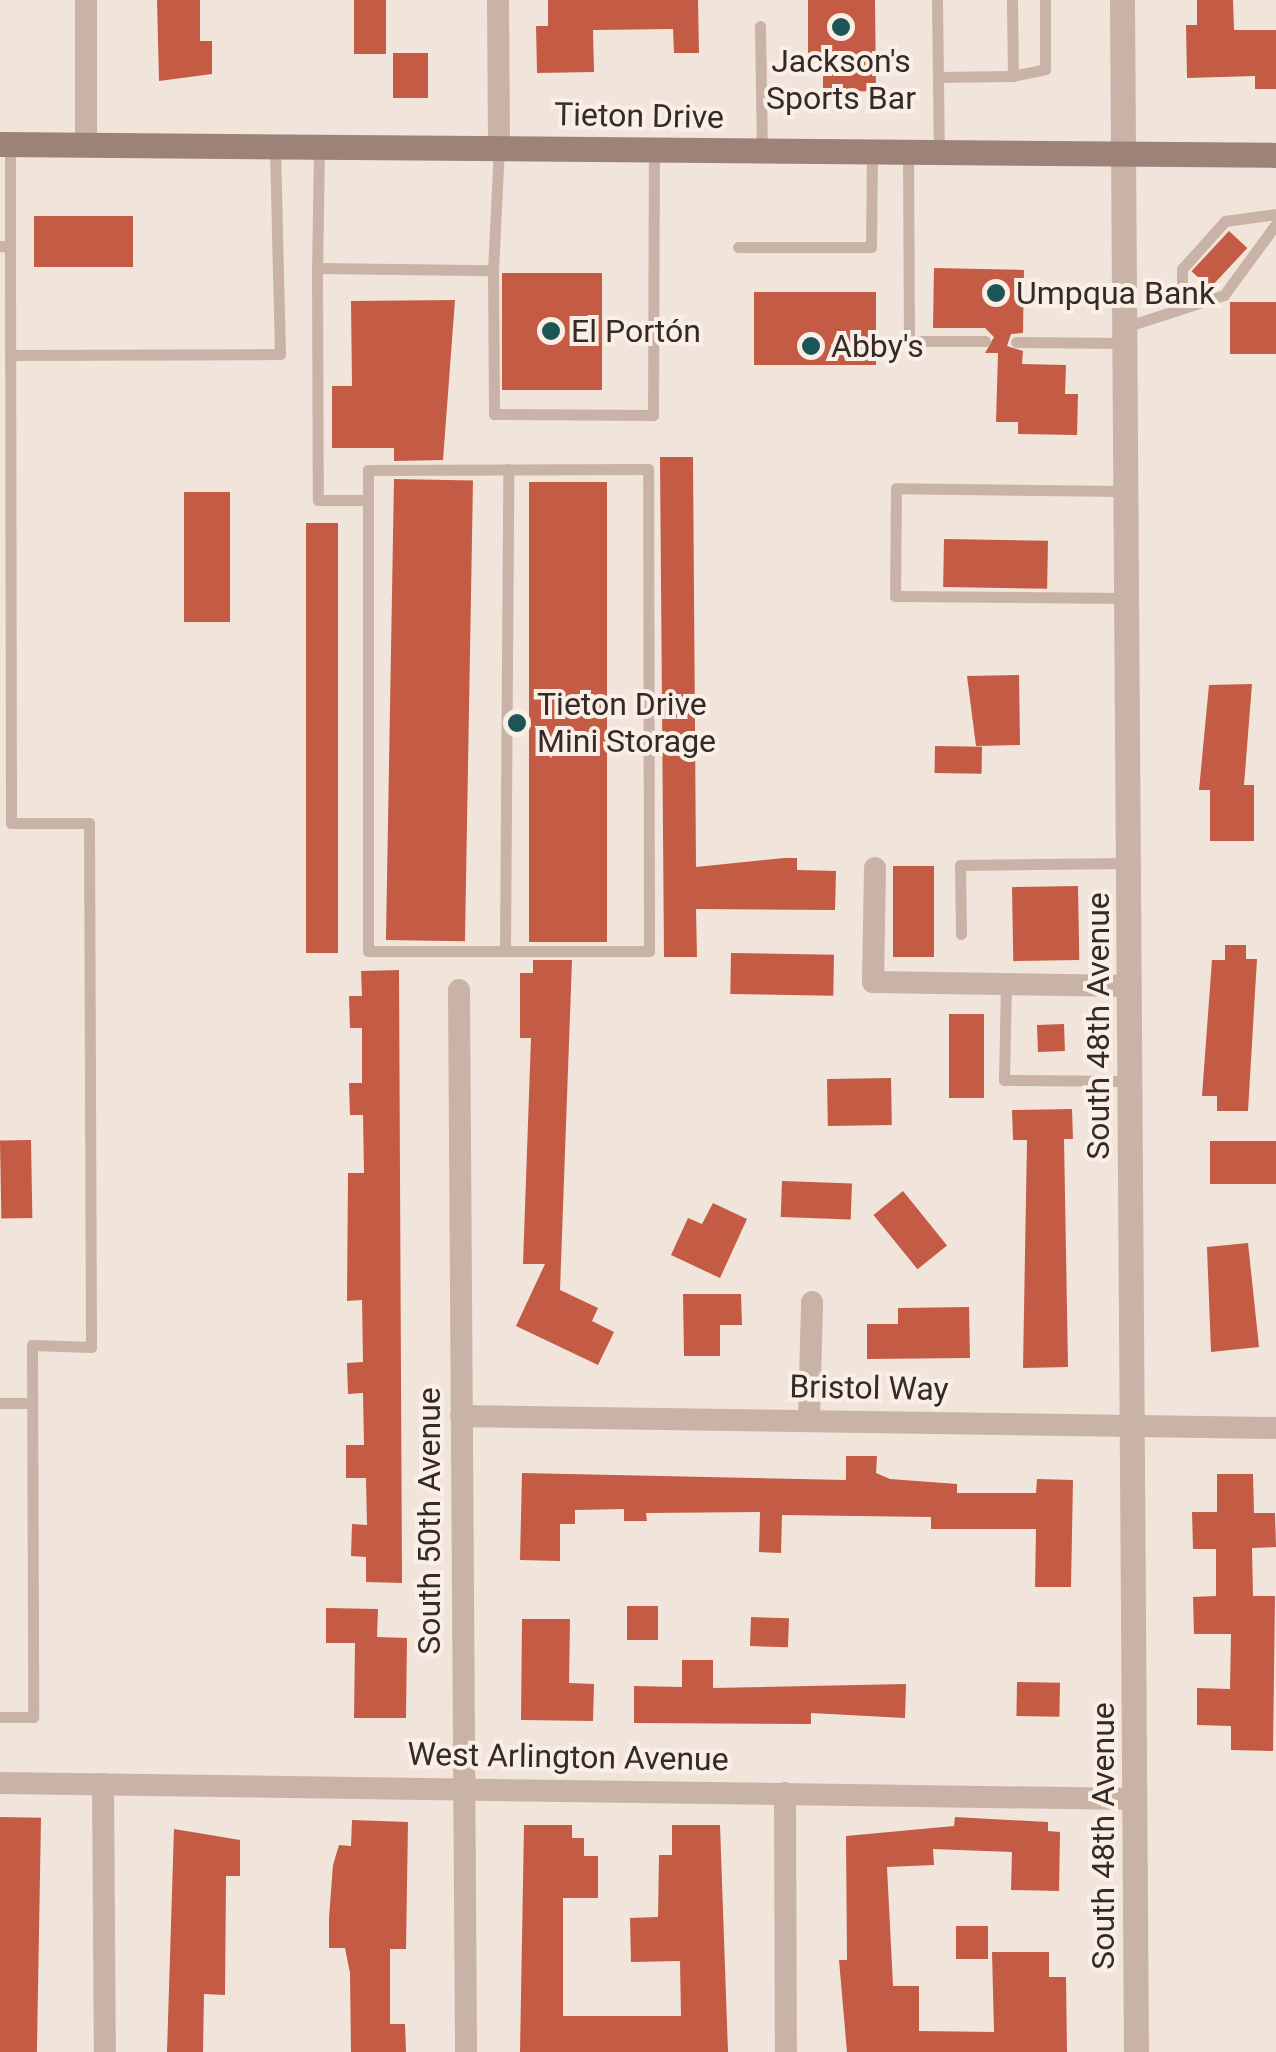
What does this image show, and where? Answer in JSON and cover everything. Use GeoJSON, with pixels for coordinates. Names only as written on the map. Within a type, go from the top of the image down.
{"type":"FeatureCollection","features":[{"type":"Feature","properties":{"kind":"main road","name":"Tieton Drive"},"geometry":{"type":"LineString","coordinates":[[5,144],[1276,156]]}},
{"type":"Feature","properties":{"kind":"street"},"geometry":{"type":"LineString","coordinates":[[86,0],[86,145]]}},
{"type":"Feature","properties":{"kind":"street"},"geometry":{"type":"LineString","coordinates":[[498,0],[498,146]]}},
{"type":"Feature","properties":{"kind":"street","name":"South 48th Avenue"},"geometry":{"type":"LineString","coordinates":[[1122,0],[1136,2052]]}},
{"type":"Feature","properties":{"kind":"street"},"geometry":{"type":"LineString","coordinates":[[875,868],[873,982],[1130,986]]}},
{"type":"Feature","properties":{"kind":"street","name":"South 50th Avenue"},"geometry":{"type":"LineString","coordinates":[[460,990],[466,2052]]}},
{"type":"Feature","properties":{"kind":"street"},"geometry":{"type":"LineString","coordinates":[[809,1420],[812,1302]]}},
{"type":"Feature","properties":{"kind":"street","name":"Bristol Way"},"geometry":{"type":"LineString","coordinates":[[461,1416],[1276,1428]]}},
{"type":"Feature","properties":{"kind":"street","name":"West Arlington Avenue"},"geometry":{"type":"LineString","coordinates":[[0,1783],[1135,1799]]}},
{"type":"Feature","properties":{"kind":"street"},"geometry":{"type":"LineString","coordinates":[[103,1784],[105,2052]]}},
{"type":"Feature","properties":{"kind":"street"},"geometry":{"type":"LineString","coordinates":[[785,1793],[786,2052]]}},
{"type":"Feature","properties":{"kind":"lane"},"geometry":{"type":"LineString","coordinates":[[937,0],[939,154]]}},
{"type":"Feature","properties":{"kind":"lane"},"geometry":{"type":"LineString","coordinates":[[1012,0],[1012,76]]}},
{"type":"Feature","properties":{"kind":"lane"},"geometry":{"type":"LineString","coordinates":[[938,77],[1012,76],[1045,69],[1045,0]]}},
{"type":"Feature","properties":{"kind":"lane"},"geometry":{"type":"LineString","coordinates":[[760,26],[762,151]]}},
{"type":"Feature","properties":{"kind":"lane"},"geometry":{"type":"LineString","coordinates":[[0,1717],[33,1716],[32,1346],[90,1347],[89,823],[11,823],[6,812],[10,355],[5,144]]}},
{"type":"Feature","properties":{"kind":"lane"},"geometry":{"type":"LineString","coordinates":[[10,355],[280,354],[275,146]]}},
{"type":"Feature","properties":{"kind":"lane"},"geometry":{"type":"LineString","coordinates":[[319,146],[318,500],[368,500]]}},
{"type":"Feature","properties":{"kind":"lane"},"geometry":{"type":"LineString","coordinates":[[498,146],[493,270],[494,414],[652,414],[654,149]]}},
{"type":"Feature","properties":{"kind":"lane"},"geometry":{"type":"LineString","coordinates":[[738,247],[871,247],[872,153]]}},
{"type":"Feature","properties":{"kind":"lane"},"geometry":{"type":"LineString","coordinates":[[908,153],[909,341],[985,341]]}},
{"type":"Feature","properties":{"kind":"lane"},"geometry":{"type":"LineString","coordinates":[[1182,305],[1182,269],[1225,221],[1276,214]]}},
{"type":"Feature","properties":{"kind":"lane"},"geometry":{"type":"LineString","coordinates":[[1016,342],[1125,335],[1182,305],[1224,295],[1276,224]]}},
{"type":"Feature","properties":{"kind":"lane"},"geometry":{"type":"LineString","coordinates":[[317,268],[493,270]]}},
{"type":"Feature","properties":{"kind":"lane"},"geometry":{"type":"LineString","coordinates":[[368,470],[508,470],[648,470],[649,950],[368,951],[368,470]]}},
{"type":"Feature","properties":{"kind":"lane"},"geometry":{"type":"LineString","coordinates":[[505,950],[508,470]]}},
{"type":"Feature","properties":{"kind":"lane"},"geometry":{"type":"LineString","coordinates":[[1126,491],[896,488],[894,596],[1127,598]]}},
{"type":"Feature","properties":{"kind":"lane"},"geometry":{"type":"LineString","coordinates":[[962,934],[960,865],[1129,864]]}},
{"type":"Feature","properties":{"kind":"lane"},"geometry":{"type":"LineString","coordinates":[[1006,984],[1004,1080],[1131,1082]]}},
{"type":"Feature","properties":{"kind":"lane"},"geometry":{"type":"LineString","coordinates":[[0,1402],[32,1402]]}},
{"type":"Feature","properties":{"kind":"building"},"geometry":{"type":"Polygon","coordinates":[[[157,0],[200,0],[200,41],[212,41],[212,74],[159,81],[157,0]]]}},
{"type":"Feature","properties":{"kind":"building"},"geometry":{"type":"Polygon","coordinates":[[[354,0],[386,0],[386,54],[354,54],[354,0]]]}},
{"type":"Feature","properties":{"kind":"building"},"geometry":{"type":"Polygon","coordinates":[[[548,0],[698,0],[699,53],[674,53],[673,29],[593,30],[594,72],[537,73],[536,26],[548,26],[548,0]]]}},
{"type":"Feature","properties":{"kind":"building","name":"Jackson's Sports Bar"},"geometry":{"type":"Polygon","coordinates":[[[808,0],[875,0],[876,91],[823,92],[823,55],[808,55],[808,0]]]}},
{"type":"Feature","properties":{"kind":"building"},"geometry":{"type":"Polygon","coordinates":[[[1197,0],[1233,0],[1234,30],[1276,30],[1276,89],[1255,89],[1255,76],[1187,78],[1186,25],[1197,25],[1197,0]]]}},
{"type":"Feature","properties":{"kind":"building"},"geometry":{"type":"Polygon","coordinates":[[[393,53],[428,53],[428,98],[393,98],[393,53]]]}},
{"type":"Feature","properties":{"kind":"building"},"geometry":{"type":"Polygon","coordinates":[[[34,216],[133,216],[133,267],[34,267],[34,216]]]}},
{"type":"Feature","properties":{"kind":"building"},"geometry":{"type":"Polygon","coordinates":[[[1229,231],[1247,248],[1210,288],[1191,271],[1229,231]]]}},
{"type":"Feature","properties":{"kind":"building"},"geometry":{"type":"Polygon","coordinates":[[[934,268],[1024,270],[1023,333],[1011,334],[1007,346],[1023,351],[1022,364],[1066,365],[1065,394],[1078,394],[1077,435],[1018,434],[1018,422],[996,422],[998,353],[985,353],[994,337],[985,328],[933,328],[934,268]]]}},
{"type":"Feature","properties":{"kind":"building","name":"El Portón"},"geometry":{"type":"Polygon","coordinates":[[[502,273],[602,273],[602,390],[502,390],[502,273]]]}},
{"type":"Feature","properties":{"kind":"building","name":"Abby's"},"geometry":{"type":"Polygon","coordinates":[[[754,292],[876,292],[876,365],[754,365],[754,292]]]}},
{"type":"Feature","properties":{"kind":"building"},"geometry":{"type":"Polygon","coordinates":[[[455,300],[443,460],[394,461],[394,448],[332,448],[332,386],[352,386],[351,301],[455,300]]]}},
{"type":"Feature","properties":{"kind":"building"},"geometry":{"type":"Polygon","coordinates":[[[1230,302],[1276,302],[1276,354],[1230,354],[1230,302]]]}},
{"type":"Feature","properties":{"kind":"building"},"geometry":{"type":"Polygon","coordinates":[[[660,457],[693,457],[696,867],[797,858],[797,870],[836,871],[835,910],[696,909],[697,957],[664,957],[660,457]]]}},
{"type":"Feature","properties":{"kind":"building"},"geometry":{"type":"Polygon","coordinates":[[[394,479],[473,480],[465,941],[386,940],[394,479]]]}},
{"type":"Feature","properties":{"kind":"building"},"geometry":{"type":"Polygon","coordinates":[[[529,482],[607,482],[607,942],[529,942],[529,482]]]}},
{"type":"Feature","properties":{"kind":"building"},"geometry":{"type":"Polygon","coordinates":[[[184,492],[230,492],[230,622],[184,622],[184,492]]]}},
{"type":"Feature","properties":{"kind":"building"},"geometry":{"type":"Polygon","coordinates":[[[306,523],[338,523],[338,953],[306,953],[306,523]]]}},
{"type":"Feature","properties":{"kind":"building"},"geometry":{"type":"Polygon","coordinates":[[[944,539],[1048,541],[1047,589],[943,587],[944,539]]]}},
{"type":"Feature","properties":{"kind":"building"},"geometry":{"type":"Polygon","coordinates":[[[1019,675],[1020,745],[976,746],[967,676],[1019,675]]]}},
{"type":"Feature","properties":{"kind":"building"},"geometry":{"type":"Polygon","coordinates":[[[1252,684],[1244,785],[1254,785],[1254,841],[1210,841],[1210,790],[1199,790],[1209,685],[1252,684]]]}},
{"type":"Feature","properties":{"kind":"building"},"geometry":{"type":"Polygon","coordinates":[[[935,746],[982,747],[982,774],[935,773],[935,746]]]}},
{"type":"Feature","properties":{"kind":"building"},"geometry":{"type":"Polygon","coordinates":[[[893,866],[934,866],[934,957],[893,957],[893,866]]]}},
{"type":"Feature","properties":{"kind":"building"},"geometry":{"type":"Polygon","coordinates":[[[1078,886],[1079,960],[1013,961],[1012,887],[1078,886]]]}},
{"type":"Feature","properties":{"kind":"building"},"geometry":{"type":"Polygon","coordinates":[[[1225,945],[1246,945],[1246,959],[1257,959],[1248,1111],[1217,1111],[1217,1096],[1202,1096],[1212,960],[1225,960],[1225,945]]]}},
{"type":"Feature","properties":{"kind":"building"},"geometry":{"type":"Polygon","coordinates":[[[731,953],[834,955],[833,996],[730,994],[731,953]]]}},
{"type":"Feature","properties":{"kind":"building"},"geometry":{"type":"Polygon","coordinates":[[[533,960],[572,960],[560,1290],[598,1308],[592,1321],[614,1332],[598,1365],[516,1326],[545,1264],[523,1264],[531,1038],[520,1038],[520,973],[533,973],[533,960]]]}},
{"type":"Feature","properties":{"kind":"building"},"geometry":{"type":"Polygon","coordinates":[[[399,970],[402,1583],[366,1582],[366,1557],[351,1556],[352,1524],[367,1525],[366,1478],[346,1478],[346,1445],[364,1445],[363,1393],[348,1394],[347,1363],[363,1362],[362,1300],[347,1301],[348,1173],[364,1173],[363,1115],[350,1115],[349,1083],[362,1083],[362,1028],[350,1028],[349,996],[362,996],[361,971],[399,970]]]}},
{"type":"Feature","properties":{"kind":"building"},"geometry":{"type":"Polygon","coordinates":[[[949,1014],[984,1014],[984,1098],[949,1098],[949,1014]]]}},
{"type":"Feature","properties":{"kind":"building"},"geometry":{"type":"Polygon","coordinates":[[[1064,1024],[1065,1051],[1038,1052],[1037,1025],[1064,1024]]]}},
{"type":"Feature","properties":{"kind":"building"},"geometry":{"type":"Polygon","coordinates":[[[891,1078],[892,1125],[828,1126],[827,1079],[891,1078]]]}},
{"type":"Feature","properties":{"kind":"building"},"geometry":{"type":"Polygon","coordinates":[[[1072,1109],[1073,1139],[1064,1139],[1068,1367],[1023,1368],[1027,1140],[1013,1140],[1012,1110],[1072,1109]]]}},
{"type":"Feature","properties":{"kind":"building"},"geometry":{"type":"Polygon","coordinates":[[[31,1140],[32,1218],[1,1219],[0,1141],[31,1140]]]}},
{"type":"Feature","properties":{"kind":"building"},"geometry":{"type":"Polygon","coordinates":[[[1210,1141],[1276,1141],[1276,1184],[1210,1184],[1210,1141]]]}},
{"type":"Feature","properties":{"kind":"building"},"geometry":{"type":"Polygon","coordinates":[[[782,1181],[852,1183],[851,1219],[781,1217],[782,1181]]]}},
{"type":"Feature","properties":{"kind":"building"},"geometry":{"type":"Polygon","coordinates":[[[903,1191],[947,1245],[918,1269],[873,1215],[903,1191]]]}},
{"type":"Feature","properties":{"kind":"building"},"geometry":{"type":"Polygon","coordinates":[[[713,1203],[747,1219],[720,1278],[671,1255],[688,1218],[702,1224],[713,1203]]]}},
{"type":"Feature","properties":{"kind":"building"},"geometry":{"type":"Polygon","coordinates":[[[1248,1243],[1259,1347],[1211,1352],[1207,1247],[1248,1243]]]}},
{"type":"Feature","properties":{"kind":"building"},"geometry":{"type":"Polygon","coordinates":[[[683,1294],[741,1294],[742,1325],[720,1325],[720,1356],[684,1356],[683,1294]]]}},
{"type":"Feature","properties":{"kind":"building"},"geometry":{"type":"Polygon","coordinates":[[[969,1307],[970,1358],[867,1359],[867,1324],[898,1324],[898,1308],[969,1307]]]}},
{"type":"Feature","properties":{"kind":"building"},"geometry":{"type":"Polygon","coordinates":[[[846,1456],[877,1456],[876,1473],[890,1479],[957,1484],[957,1493],[1036,1493],[1037,1479],[1073,1480],[1071,1587],[1035,1587],[1036,1529],[931,1529],[931,1517],[782,1515],[781,1553],[759,1552],[760,1512],[646,1513],[647,1521],[624,1521],[624,1509],[575,1510],[575,1524],[560,1524],[560,1561],[520,1560],[522,1473],[846,1480],[846,1456]]]}},
{"type":"Feature","properties":{"kind":"building"},"geometry":{"type":"Polygon","coordinates":[[[1217,1474],[1253,1474],[1254,1513],[1275,1513],[1276,1547],[1252,1548],[1253,1596],[1275,1596],[1273,1751],[1231,1750],[1231,1726],[1197,1725],[1197,1688],[1230,1689],[1231,1634],[1194,1634],[1193,1597],[1216,1596],[1216,1549],[1193,1549],[1192,1512],[1217,1512],[1217,1474]]]}},
{"type":"Feature","properties":{"kind":"building"},"geometry":{"type":"Polygon","coordinates":[[[627,1606],[658,1606],[658,1640],[627,1640],[627,1606]]]}},
{"type":"Feature","properties":{"kind":"building"},"geometry":{"type":"Polygon","coordinates":[[[326,1608],[378,1609],[377,1637],[407,1638],[406,1718],[354,1718],[355,1643],[326,1643],[326,1608]]]}},
{"type":"Feature","properties":{"kind":"building"},"geometry":{"type":"Polygon","coordinates":[[[751,1617],[789,1618],[788,1647],[750,1646],[751,1617]]]}},
{"type":"Feature","properties":{"kind":"building"},"geometry":{"type":"Polygon","coordinates":[[[522,1619],[570,1619],[569,1683],[594,1684],[593,1721],[521,1720],[522,1619]]]}},
{"type":"Feature","properties":{"kind":"building"},"geometry":{"type":"Polygon","coordinates":[[[682,1660],[713,1660],[713,1688],[906,1684],[905,1718],[811,1713],[811,1724],[634,1723],[634,1686],[682,1687],[682,1660]]]}},
{"type":"Feature","properties":{"kind":"building"},"geometry":{"type":"Polygon","coordinates":[[[1017,1682],[1060,1683],[1059,1717],[1016,1716],[1017,1682]]]}},
{"type":"Feature","properties":{"kind":"building"},"geometry":{"type":"Polygon","coordinates":[[[0,1817],[41,1818],[37,2052],[0,2052],[0,1817]]]}},
{"type":"Feature","properties":{"kind":"building"},"geometry":{"type":"Polygon","coordinates":[[[955,1817],[1048,1822],[1048,1831],[1060,1832],[1059,1891],[1011,1890],[1012,1852],[933,1849],[934,1865],[887,1867],[893,1986],[919,1986],[919,2031],[994,2032],[992,1952],[1049,1952],[1049,1977],[1066,1977],[1067,2052],[847,2052],[839,1960],[847,1960],[846,1836],[954,1826],[955,1817]]]}},
{"type":"Feature","properties":{"kind":"building"},"geometry":{"type":"Polygon","coordinates":[[[352,1820],[408,1822],[406,1949],[390,1949],[390,2024],[405,2024],[406,2052],[351,2052],[350,1973],[345,1948],[329,1948],[329,1918],[333,1865],[339,1845],[351,1846],[352,1820]]]}},
{"type":"Feature","properties":{"kind":"building"},"geometry":{"type":"Polygon","coordinates":[[[524,1825],[572,1825],[572,1838],[584,1838],[584,1856],[598,1856],[598,1898],[563,1898],[563,2016],[681,2016],[680,1961],[631,1962],[630,1918],[658,1917],[659,1855],[672,1855],[672,1825],[720,1825],[728,2052],[520,2052],[524,1825]]]}},
{"type":"Feature","properties":{"kind":"building"},"geometry":{"type":"Polygon","coordinates":[[[174,1829],[240,1840],[240,1876],[226,1876],[225,1995],[204,1994],[203,2052],[167,2052],[174,1829]]]}},
{"type":"Feature","properties":{"kind":"building"},"geometry":{"type":"Polygon","coordinates":[[[956,1926],[988,1926],[988,1959],[956,1959],[956,1926]]]}},
{"type":"Feature","properties":{"kind":"place","name":"Jackson's Sports Bar"},"geometry":{"type":"Point","coordinates":[841,27]}},
{"type":"Feature","properties":{"kind":"place","name":"Umpqua Bank"},"geometry":{"type":"Point","coordinates":[996,293]}},
{"type":"Feature","properties":{"kind":"place","name":"El Portón"},"geometry":{"type":"Point","coordinates":[551,331]}},
{"type":"Feature","properties":{"kind":"place","name":"Abby's"},"geometry":{"type":"Point","coordinates":[811,346]}},
{"type":"Feature","properties":{"kind":"place","name":"Tieton Drive Mini Storage"},"geometry":{"type":"Point","coordinates":[517,723]}}]}
